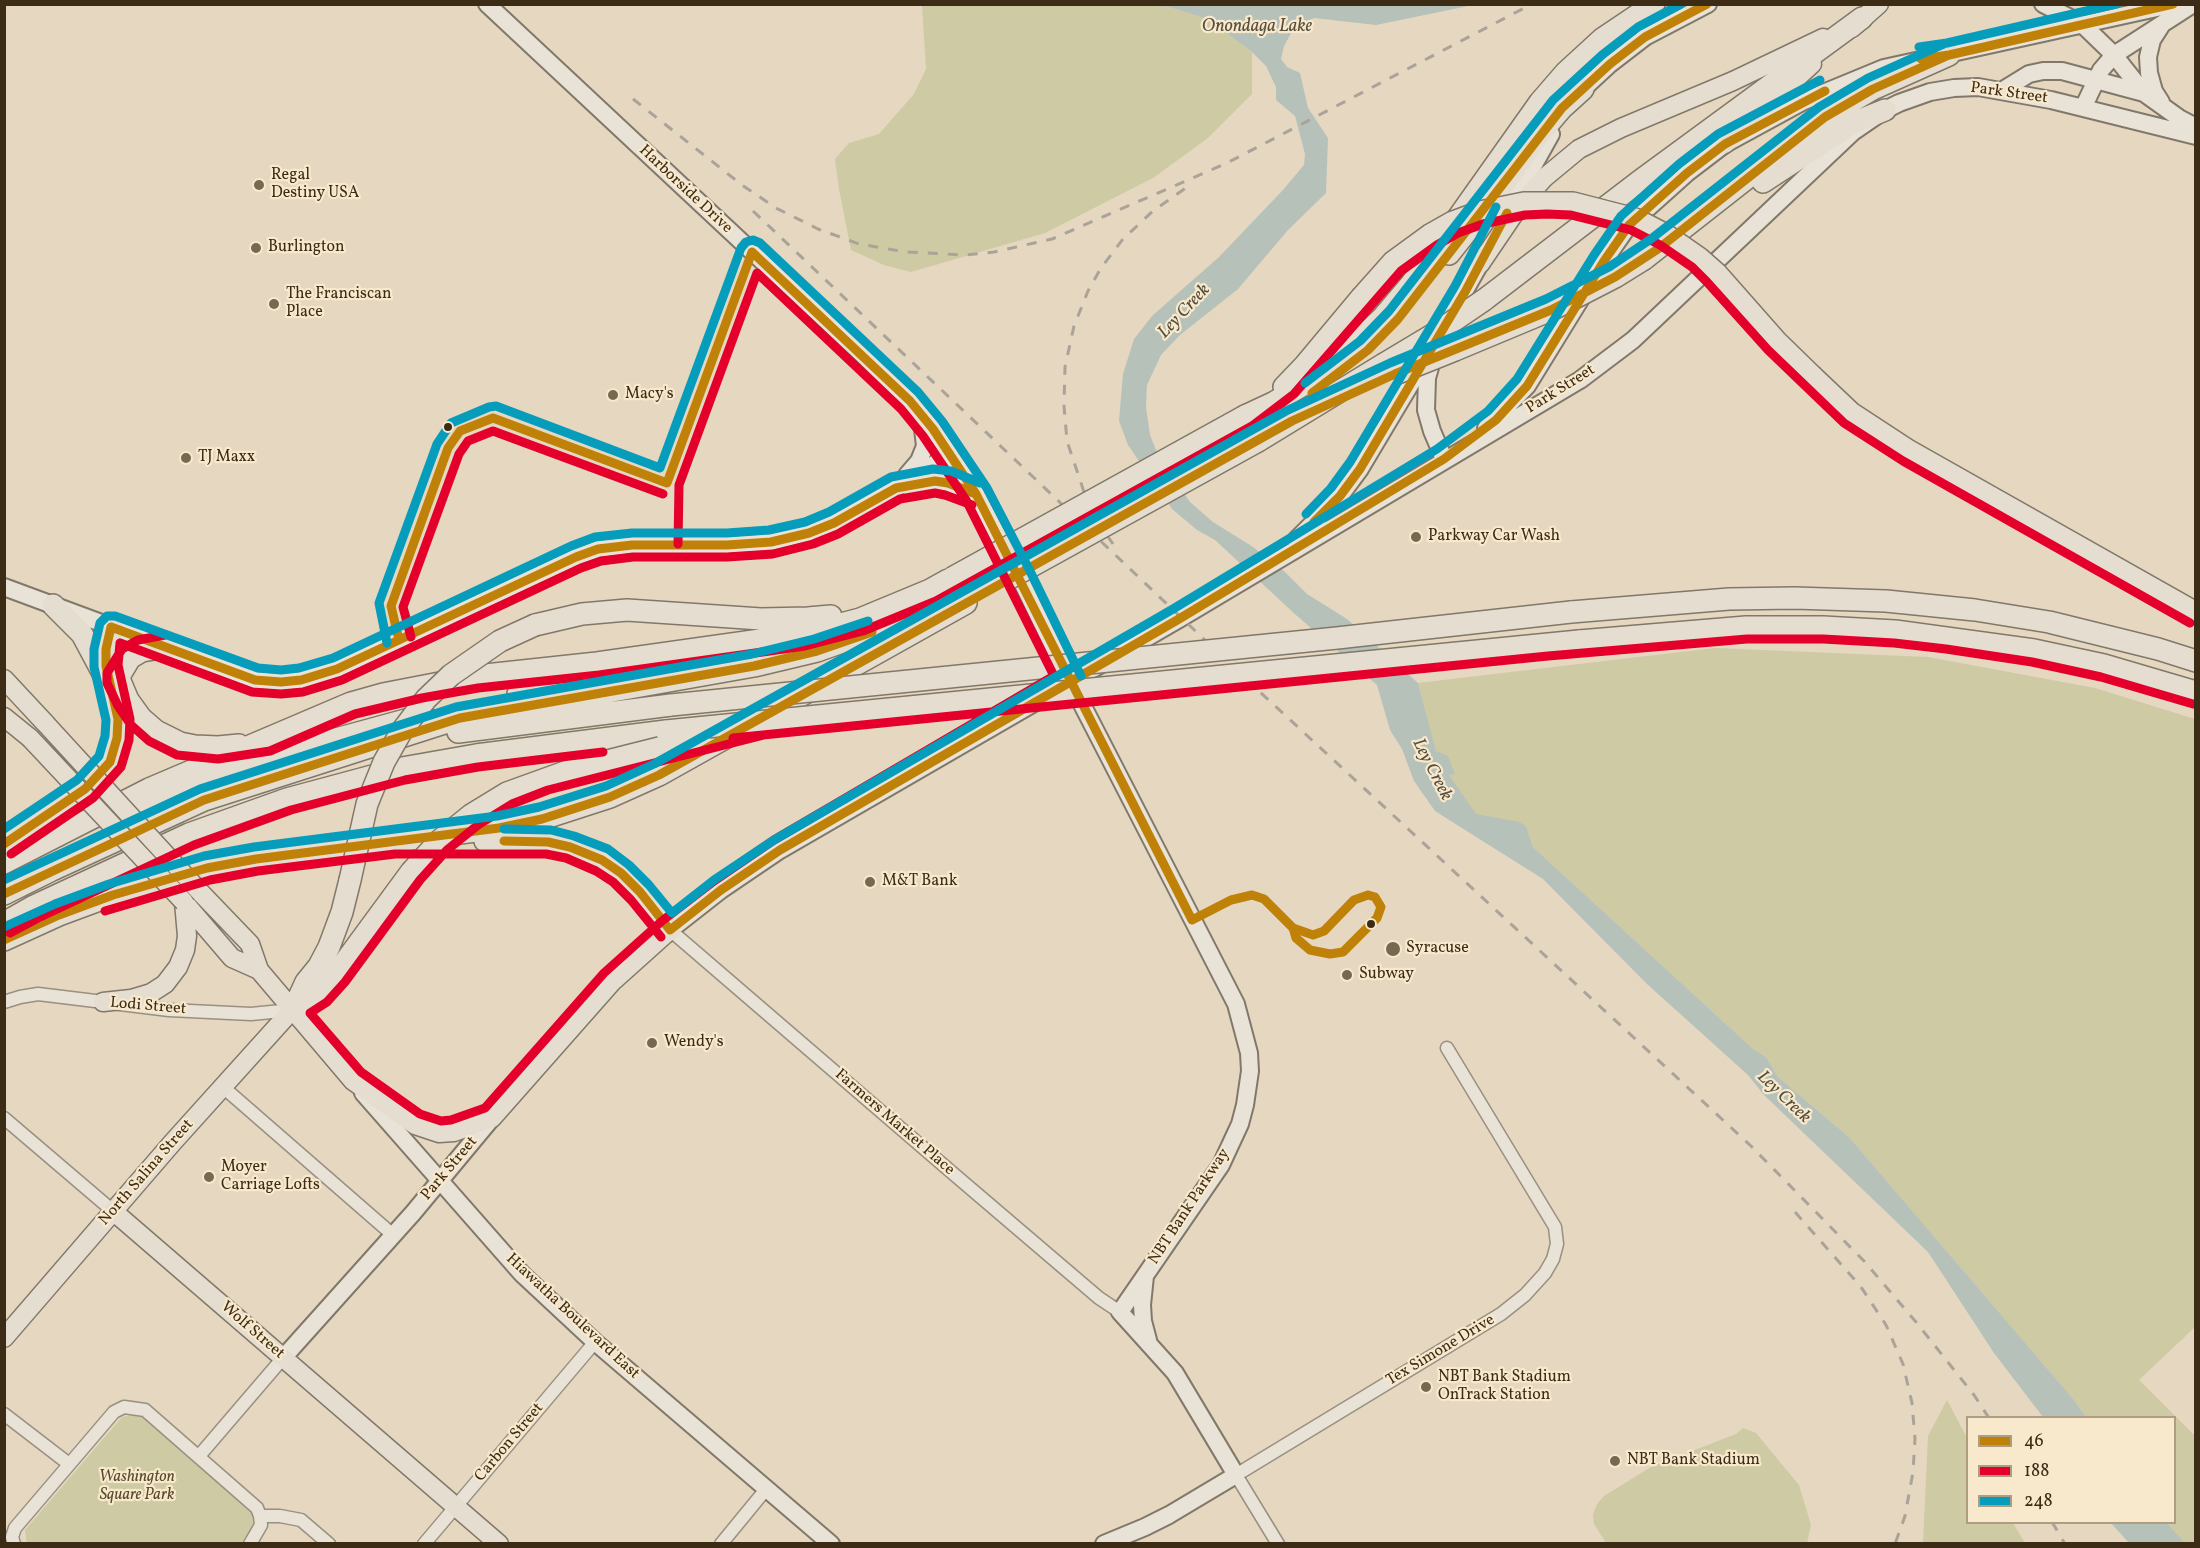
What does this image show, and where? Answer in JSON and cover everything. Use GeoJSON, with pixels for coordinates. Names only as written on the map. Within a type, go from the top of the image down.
{"type":"FeatureCollection","features":[{"type":"Feature","properties":{"kind":"highway"},"geometry":{"type":"LineString","coordinates":[[1252,429],[1273,403],[1315,378],[1339,359],[1383,317],[1411,284],[1540,102],[1566,72],[1602,39],[1654,4]]}},
{"type":"Feature","properties":{"kind":"highway"},"geometry":{"type":"LineString","coordinates":[[1389,369],[1862,18]]}},
{"type":"Feature","properties":{"kind":"highway"},"geometry":{"type":"LineString","coordinates":[[1644,259],[1825,117],[1873,89],[1949,55]]}},
{"type":"Feature","properties":{"kind":"highway"},"geometry":{"type":"LineString","coordinates":[[4,894],[204,800],[460,718],[754,666],[817,651],[915,614],[1252,429],[1316,391],[1368,350],[1398,319],[1551,122],[1582,89]]}},
{"type":"Feature","properties":{"kind":"highway"},"geometry":{"type":"LineString","coordinates":[[4,940],[59,915],[113,895],[207,868],[256,859],[499,828],[542,819],[610,797],[659,775],[959,591],[1252,429],[1292,421],[1389,369],[1446,344],[1551,310],[1674,244],[1799,156],[1853,123],[1885,110]]}},
{"type":"Feature","properties":{"kind":"highway"},"geometry":{"type":"LineString","coordinates":[[1252,429],[1393,262],[1430,235],[1453,222],[1480,212],[1524,203],[1573,203],[1635,219],[1666,235],[1716,273],[1776,341],[1851,413],[1909,451],[2196,613]]}},
{"type":"Feature","properties":{"kind":"highway"},"geometry":{"type":"LineString","coordinates":[[4,863],[149,789],[351,703],[420,686],[476,676],[597,663],[802,634],[860,619],[930,590],[959,591]]}},
{"type":"Feature","properties":{"kind":"highway"},"geometry":{"type":"LineString","coordinates":[[299,768],[441,734],[671,705],[1571,612],[1729,599],[1795,597],[1886,601],[1976,610],[2049,622],[2158,649],[2196,662]]}},
{"type":"Feature","properties":{"kind":"highway"},"geometry":{"type":"LineString","coordinates":[[292,1011],[306,982],[319,966],[329,947],[342,912],[367,804],[378,774],[401,732],[426,699],[451,675],[500,641],[535,625],[582,614],[627,610],[760,619],[808,618],[850,614],[897,604]]}},
{"type":"Feature","properties":{"kind":"highway"},"geometry":{"type":"LineString","coordinates":[[53,605],[82,634],[141,718],[156,731],[180,743],[218,747],[267,739]]}},
{"type":"Feature","properties":{"kind":"highway"},"geometry":{"type":"LineString","coordinates":[[4,924],[32,907],[189,834],[287,799],[423,764],[666,731],[1579,641],[1746,627],[1823,627],[1895,631],[2034,650],[2104,665],[2196,692]]}},
{"type":"Feature","properties":{"kind":"highway"},"geometry":{"type":"LineString","coordinates":[[4,844],[85,789],[110,762],[117,738],[118,719],[114,682],[116,628]]}},
{"type":"Feature","properties":{"kind":"highway"},"geometry":{"type":"LineString","coordinates":[[4,888],[52,855],[114,821],[200,783],[292,750],[379,726],[749,642]]}},
{"type":"Feature","properties":{"kind":"highway"},"geometry":{"type":"LineString","coordinates":[[114,682],[129,658],[142,651],[167,647]]}},
{"type":"Feature","properties":{"kind":"highway"},"geometry":{"type":"LineString","coordinates":[[292,1011],[319,993],[336,974],[411,872],[439,841],[471,815],[507,793],[568,771],[761,723]]}},
{"type":"Feature","properties":{"kind":"highway"},"geometry":{"type":"LineString","coordinates":[[394,842],[520,841],[548,842],[570,847],[602,860],[621,873],[640,892],[670,930]]}},
{"type":"Feature","properties":{"kind":"main road"},"geometry":{"type":"LineString","coordinates":[[1725,144],[1879,4]]}},
{"type":"Feature","properties":{"kind":"main road"},"geometry":{"type":"LineString","coordinates":[[1480,264],[1520,205],[1544,178],[1579,149],[1621,128],[1797,51],[1862,18]]}},
{"type":"Feature","properties":{"kind":"main road"},"geometry":{"type":"LineString","coordinates":[[4,679],[250,944],[259,970]]}},
{"type":"Feature","properties":{"kind":"main road"},"geometry":{"type":"LineString","coordinates":[[4,717],[30,738],[184,902],[232,958],[259,970]]}},
{"type":"Feature","properties":{"kind":"main road"},"geometry":{"type":"LineString","coordinates":[[103,1002],[130,999],[151,993],[165,984],[178,967],[185,950],[184,902]]}},
{"type":"Feature","properties":{"kind":"main road","name":"Park Street"},"geometry":{"type":"LineString","coordinates":[[492,1118],[612,982],[670,930]]}},
{"type":"Feature","properties":{"kind":"main road","name":"Hiawatha Boulevard East"},"geometry":{"type":"LineString","coordinates":[[259,970],[353,1081]]}},
{"type":"Feature","properties":{"kind":"main road","name":"North Salina Street"},"geometry":{"type":"LineString","coordinates":[[4,1338],[113,1211],[292,1011]]}},
{"type":"Feature","properties":{"kind":"main road"},"geometry":{"type":"LineString","coordinates":[[353,1081],[415,1125],[426,1130],[439,1133],[454,1132],[492,1118]]}},
{"type":"Feature","properties":{"kind":"main road","name":"Wolf Street"},"geometry":{"type":"LineString","coordinates":[[113,1211],[500,1544]]}},
{"type":"Feature","properties":{"kind":"street","name":"Harborside Drive"},"geometry":{"type":"LineString","coordinates":[[487,4],[910,401],[950,454],[976,494],[1070,681]]}},
{"type":"Feature","properties":{"kind":"street"},"geometry":{"type":"LineString","coordinates":[[1708,4],[1645,38],[1610,64],[1582,89],[1539,153],[1480,264],[1446,344],[1427,378],[1425,400],[1432,431],[1444,459],[1496,420],[1527,386],[1604,261],[1629,225],[1687,173],[1725,144],[1804,101],[1872,72],[1925,58],[1949,55],[2175,4]]}},
{"type":"Feature","properties":{"kind":"street"},"geometry":{"type":"LineString","coordinates":[[2043,4],[2082,24],[2114,56],[2144,93],[2196,127]]}},
{"type":"Feature","properties":{"kind":"street"},"geometry":{"type":"LineString","coordinates":[[2083,108],[2101,70],[2114,56],[2193,4]]}},
{"type":"Feature","properties":{"kind":"street"},"geometry":{"type":"LineString","coordinates":[[2163,22],[2152,40],[2148,57],[2154,91],[2168,110]]}},
{"type":"Feature","properties":{"kind":"street"},"geometry":{"type":"LineString","coordinates":[[2003,90],[2029,74],[2061,71],[2144,93]]}},
{"type":"Feature","properties":{"kind":"street","name":"Park Street"},"geometry":{"type":"LineString","coordinates":[[670,930],[721,890],[780,850],[1550,399],[1597,368],[1654,321],[1852,132],[1885,110],[1930,92],[1978,87],[2003,90],[2196,136]]}},
{"type":"Feature","properties":{"kind":"street"},"geometry":{"type":"LineString","coordinates":[[1277,559],[1340,496],[1446,344]]}},
{"type":"Feature","properties":{"kind":"street"},"geometry":{"type":"LineString","coordinates":[[896,488],[919,461],[925,446],[923,429],[910,401]]}},
{"type":"Feature","properties":{"kind":"street"},"geometry":{"type":"LineString","coordinates":[[4,587],[255,680],[281,682],[301,680],[337,669],[576,557],[598,549],[632,545],[727,545],[771,542],[809,533],[834,523],[950,454]]}},
{"type":"Feature","properties":{"kind":"street"},"geometry":{"type":"LineString","coordinates":[[896,488],[935,481],[948,483],[976,494]]}},
{"type":"Feature","properties":{"kind":"street","name":"NBT Bank Parkway"},"geometry":{"type":"LineString","coordinates":[[1070,681],[1236,1004],[1249,1053],[1250,1071],[1245,1105],[1233,1142],[1221,1165],[1120,1312],[1175,1373],[1188,1392],[1278,1544]]}},
{"type":"Feature","properties":{"kind":"street","name":"Farmers Market Place"},"geometry":{"type":"LineString","coordinates":[[670,930],[956,1176],[1100,1298],[1120,1312]]}},
{"type":"Feature","properties":{"kind":"street","name":"Lodi Street"},"geometry":{"type":"LineString","coordinates":[[4,1002],[38,994],[169,1010],[251,1014],[292,1011]]}},
{"type":"Feature","properties":{"kind":"street","name":"Tex Simone Drive"},"geometry":{"type":"LineString","coordinates":[[1104,1544],[1161,1519],[1501,1314],[1525,1295],[1545,1273],[1553,1259],[1557,1244],[1555,1227],[1447,1048]]}},
{"type":"Feature","properties":{"kind":"street","name":"Hiawatha Boulevard East"},"geometry":{"type":"LineString","coordinates":[[353,1081],[522,1274],[595,1342],[831,1544]]}},
{"type":"Feature","properties":{"kind":"street"},"geometry":{"type":"LineString","coordinates":[[223,1087],[393,1235]]}},
{"type":"Feature","properties":{"kind":"street","name":"Wolf Street"},"geometry":{"type":"LineString","coordinates":[[4,1118],[113,1211]]}},
{"type":"Feature","properties":{"kind":"street","name":"Park Street"},"geometry":{"type":"LineString","coordinates":[[199,1456],[440,1182],[492,1118]]}},
{"type":"Feature","properties":{"kind":"street","name":"NBT Bank Parkway"},"geometry":{"type":"LineString","coordinates":[[1145,1274],[1142,1305],[1143,1321],[1149,1344]]}},
{"type":"Feature","properties":{"kind":"street","name":"Carbon Street"},"geometry":{"type":"LineString","coordinates":[[424,1544],[595,1342]]}},
{"type":"Feature","properties":{"kind":"street"},"geometry":{"type":"LineString","coordinates":[[14,1544],[12,1537],[15,1528],[114,1412],[124,1407],[145,1410],[257,1508],[261,1525],[250,1544]]}},
{"type":"Feature","properties":{"kind":"street"},"geometry":{"type":"LineString","coordinates":[[4,1414],[69,1464]]}},
{"type":"Feature","properties":{"kind":"street"},"geometry":{"type":"LineString","coordinates":[[721,1544],[767,1488]]}},
{"type":"Feature","properties":{"kind":"street"},"geometry":{"type":"LineString","coordinates":[[260,1516],[280,1516],[301,1520],[329,1544]]}},
{"type":"Feature","properties":{"kind":"green space"},"geometry":{"type":"Polygon","coordinates":[[[1142,4],[1169,7],[1207,19],[1252,52],[1252,94],[1208,138],[1153,178],[1045,233],[911,272],[884,265],[851,250],[835,159],[849,143],[879,134],[914,94],[926,69],[922,5],[1142,4]]]}},
{"type":"Feature","properties":{"kind":"green space"},"geometry":{"type":"Polygon","coordinates":[[[1715,648],[1928,657],[2095,688],[2195,719],[2195,1327],[2139,1380],[2175,1416],[2085,1416],[1849,1137],[1778,1077],[1766,1057],[1752,1048],[1533,847],[1526,826],[1476,815],[1448,774],[1455,774],[1436,752],[1418,683],[1715,648]]]}},
{"type":"Feature","properties":{"kind":"green space"},"geometry":{"type":"Polygon","coordinates":[[[1947,1400],[1966,1436],[1966,1524],[2014,1524],[2025,1543],[1923,1543],[1928,1436],[1947,1400]]]}},
{"type":"Feature","properties":{"kind":"green space","name":"Washington Square Park"},"geometry":{"type":"Polygon","coordinates":[[[140,1415],[149,1421],[252,1513],[254,1526],[241,1543],[27,1544],[25,1530],[122,1417],[140,1415]]]}},
{"type":"Feature","properties":{"kind":"green space"},"geometry":{"type":"Polygon","coordinates":[[[2176,1417],[2195,1436],[2195,1543],[2185,1543],[2168,1524],[2176,1524],[2176,1417]]]}},
{"type":"Feature","properties":{"kind":"green space"},"geometry":{"type":"Polygon","coordinates":[[[1743,1428],[1756,1433],[1799,1485],[1811,1525],[1807,1543],[1606,1543],[1594,1524],[1593,1515],[1597,1504],[1604,1496],[1651,1467],[1736,1434],[1743,1428]]]}},
{"type":"Feature","properties":{"kind":"water"},"geometry":{"type":"Polygon","coordinates":[[[1142,5],[1473,5],[1376,25],[1314,18],[1294,28],[1284,46],[1281,59],[1287,67],[1300,73],[1308,108],[1328,138],[1326,193],[1288,230],[1238,289],[1180,335],[1161,355],[1147,385],[1146,407],[1150,435],[1158,455],[1190,502],[1213,522],[1253,547],[1285,572],[1307,594],[1347,619],[1418,683],[1436,751],[1448,756],[1455,774],[1449,775],[1476,814],[1519,822],[1526,826],[1533,847],[1752,1048],[1766,1057],[1778,1077],[1849,1137],[2085,1416],[2042,1416],[1994,1353],[1928,1252],[1764,1095],[1748,1075],[1647,984],[1543,879],[1435,811],[1414,781],[1402,749],[1390,730],[1377,685],[1296,615],[1215,540],[1197,530],[1172,509],[1128,445],[1119,421],[1123,374],[1134,339],[1152,316],[1219,257],[1304,165],[1305,154],[1295,116],[1276,100],[1276,87],[1266,66],[1252,52],[1207,19],[1169,7],[1142,5]]]}},
{"type":"Feature","properties":{"kind":"water"},"geometry":{"type":"Polygon","coordinates":[[[2112,1524],[2168,1524],[2185,1543],[2129,1543],[2112,1524]]]}},
{"type":"Feature","properties":{"kind":"pier"},"geometry":{"type":"Polygon","coordinates":[[[1160,453],[1186,491],[1164,503],[1139,465],[1160,453]]]}},
{"type":"Feature","properties":{"kind":"railway"},"geometry":{"type":"LineString","coordinates":[[633,99],[742,185],[776,208],[818,229],[859,244],[906,252],[965,255],[994,252],[1052,239],[1227,163],[1532,4]]}},
{"type":"Feature","properties":{"kind":"railway"},"geometry":{"type":"LineString","coordinates":[[1113,544],[1088,504],[1067,441],[1064,406],[1065,367],[1074,326],[1088,291],[1101,268],[1123,239],[1153,211],[1190,185]]}},
{"type":"Feature","properties":{"kind":"railway"},"geometry":{"type":"LineString","coordinates":[[753,211],[1247,680],[1751,1146],[1864,1261],[1916,1322],[1974,1395],[1988,1416]]}},
{"type":"Feature","properties":{"kind":"railway"},"geometry":{"type":"LineString","coordinates":[[1795,1212],[1861,1287],[1886,1325],[1903,1364],[1912,1403],[1915,1439],[1913,1472],[1905,1516],[1895,1544]]}},
{"type":"Feature","properties":{"kind":"railway"},"geometry":{"type":"LineString","coordinates":[[2053,1524],[2065,1544]]}},
{"type":"Feature","properties":{"kind":"transit line","name":"248"},"geometry":{"type":"LineString","coordinates":[[1305,383],[1360,341],[1389,311],[1553,100],[1602,55],[1638,27],[1681,4]]}},
{"type":"Feature","properties":{"kind":"transit line","name":"46"},"geometry":{"type":"LineString","coordinates":[[1312,393],[1368,350],[1398,319],[1562,108],[1610,64],[1645,37],[1707,4]]}},
{"type":"Feature","properties":{"kind":"transit line","name":"248"},"geometry":{"type":"LineString","coordinates":[[1919,47],[1947,43],[2116,4]]}},
{"type":"Feature","properties":{"kind":"transit line","name":"46"},"geometry":{"type":"LineString","coordinates":[[1921,59],[1949,55],[2173,4]]}},
{"type":"Feature","properties":{"kind":"transit line","name":"248"},"geometry":{"type":"LineString","coordinates":[[4,927],[55,904],[109,884],[204,856],[254,847],[497,816],[539,807],[606,786],[654,764],[1286,411],[1390,363],[1546,299],[1609,267],[1651,239],[1819,107],[1868,78],[1944,44]]}},
{"type":"Feature","properties":{"kind":"transit line","name":"46"},"geometry":{"type":"LineString","coordinates":[[4,940],[59,915],[113,895],[207,868],[256,859],[499,828],[542,819],[610,797],[659,775],[1292,421],[1395,374],[1551,310],[1615,277],[1658,249],[1825,117],[1873,89],[1949,55]]}},
{"type":"Feature","properties":{"kind":"transit line","name":"248"},"geometry":{"type":"LineString","coordinates":[[504,829],[551,830],[608,849],[629,865],[672,913],[714,880],[774,840],[1173,609],[1437,449],[1488,411],[1517,379],[1621,216],[1679,164],[1718,134],[1820,80]]}},
{"type":"Feature","properties":{"kind":"transit line","name":"46"},"geometry":{"type":"LineString","coordinates":[[504,841],[548,842],[570,847],[602,860],[621,873],[640,892],[670,930],[721,890],[780,850],[1179,619],[1444,459],[1496,420],[1527,386],[1604,261],[1629,225],[1687,173],[1725,144],[1825,91]]}},
{"type":"Feature","properties":{"kind":"transit line","name":"248"},"geometry":{"type":"LineString","coordinates":[[1306,514],[1331,488],[1350,462],[1455,286],[1496,207]]}},
{"type":"Feature","properties":{"kind":"transit line","name":"46"},"geometry":{"type":"LineString","coordinates":[[1314,522],[1340,496],[1360,469],[1465,292],[1507,213]]}},
{"type":"Feature","properties":{"kind":"transit line","name":"188"},"geometry":{"type":"LineString","coordinates":[[165,635],[138,640],[122,649],[107,673],[107,683],[118,706],[131,725],[149,741],[177,755],[218,759],[270,751],[355,714],[422,698],[478,688],[599,675],[805,646],[863,631],[936,601],[1252,426],[1294,394],[1401,271],[1437,245],[1458,233],[1483,224],[1525,215],[1547,214],[1571,215],[1631,230],[1660,245],[1692,267],[1768,350],[1844,423],[1903,461],[2190,623]]}},
{"type":"Feature","properties":{"kind":"transit line","name":"248"},"geometry":{"type":"LineString","coordinates":[[387,643],[379,603],[437,444],[451,423],[496,406],[660,468],[741,248],[746,242],[753,240],[760,243],[918,392],[942,421],[987,488],[1081,676]]}},
{"type":"Feature","properties":{"kind":"transit line","name":"46"},"geometry":{"type":"LineString","coordinates":[[399,640],[391,606],[448,448],[460,431],[493,418],[667,483],[752,252],[910,401],[933,429],[976,494],[1192,920],[1231,900],[1252,895],[1264,899],[1293,928]]}},
{"type":"Feature","properties":{"kind":"transit line","name":"188"},"geometry":{"type":"LineString","coordinates":[[678,544],[679,485],[757,273],[901,409],[923,436],[966,500],[1054,676],[774,840],[714,881],[662,921],[604,973],[485,1108],[451,1120],[441,1121],[420,1114],[361,1072],[310,1013],[327,1002],[345,982],[420,880],[447,850],[478,825],[512,804],[548,790],[764,735]]}},
{"type":"Feature","properties":{"kind":"transit line","name":"188"},"geometry":{"type":"LineString","coordinates":[[411,637],[403,607],[459,454],[468,441],[493,431],[663,494]]}},
{"type":"Feature","properties":{"kind":"transit line","name":"248"},"geometry":{"type":"LineString","coordinates":[[4,829],[77,780],[99,756],[105,736],[106,720],[94,667],[94,649],[100,623],[107,616],[115,616],[258,668],[281,670],[299,668],[333,658],[571,546],[595,537],[632,533],[727,533],[769,530],[805,522],[829,512],[891,477],[933,469],[951,471],[980,483]]}},
{"type":"Feature","properties":{"kind":"transit line","name":"46"},"geometry":{"type":"LineString","coordinates":[[4,844],[85,789],[110,762],[117,738],[118,719],[106,666],[106,649],[111,627],[255,680],[281,682],[301,680],[337,669],[576,557],[598,549],[632,545],[727,545],[771,542],[809,533],[834,523],[896,488],[935,481],[948,483],[976,494]]}},
{"type":"Feature","properties":{"kind":"transit line","name":"188"},"geometry":{"type":"LineString","coordinates":[[11,854],[93,798],[121,767],[129,740],[130,719],[118,665],[120,643],[252,692],[281,694],[303,692],[342,680],[581,568],[601,561],[633,557],[727,557],[773,554],[813,544],[838,534],[900,499],[935,493],[972,505]]}},
{"type":"Feature","properties":{"kind":"transit line","name":"248"},"geometry":{"type":"LineString","coordinates":[[4,880],[200,789],[456,707],[752,654],[814,639],[868,621]]}},
{"type":"Feature","properties":{"kind":"transit line","name":"46"},"geometry":{"type":"LineString","coordinates":[[4,894],[204,800],[460,718],[754,666],[817,651],[872,632]]}},
{"type":"Feature","properties":{"kind":"transit line","name":"188"},"geometry":{"type":"LineString","coordinates":[[733,738],[1548,656],[1747,639],[1823,639],[1946,649],[2032,662],[2101,677],[2193,704]]}},
{"type":"Feature","properties":{"kind":"transit line","name":"188"},"geometry":{"type":"LineString","coordinates":[[10,933],[194,845],[291,810],[405,780],[478,767],[603,752]]}},
{"type":"Feature","properties":{"kind":"transit line","name":"188"},"geometry":{"type":"LineString","coordinates":[[105,911],[210,880],[258,871],[395,854],[546,854],[566,858],[596,871],[613,882],[661,937]]}},
{"type":"Feature","properties":{"kind":"transit line","name":"46"},"geometry":{"type":"LineString","coordinates":[[1368,895],[1375,897],[1381,907],[1377,918],[1343,952],[1330,954],[1310,950],[1296,938],[1293,928],[1313,935],[1324,931],[1354,900],[1368,895]]}},
{"type":"Feature","properties":{"kind":"place","name":"Regal Destiny USA"},"geometry":{"type":"Point","coordinates":[259,185]}},
{"type":"Feature","properties":{"kind":"place","name":"Burlington"},"geometry":{"type":"Point","coordinates":[256,248]}},
{"type":"Feature","properties":{"kind":"place","name":"The Franciscan Place"},"geometry":{"type":"Point","coordinates":[274,304]}},
{"type":"Feature","properties":{"kind":"place","name":"Macy's"},"geometry":{"type":"Point","coordinates":[613,395]}},
{"type":"Feature","properties":{"kind":"place","name":"TJ Maxx"},"geometry":{"type":"Point","coordinates":[186,458]}},
{"type":"Feature","properties":{"kind":"place","name":"Parkway Car Wash"},"geometry":{"type":"Point","coordinates":[1416,537]}},
{"type":"Feature","properties":{"kind":"place","name":"M&T Bank"},"geometry":{"type":"Point","coordinates":[870,882]}},
{"type":"Feature","properties":{"kind":"place","name":"Syracuse"},"geometry":{"type":"Point","coordinates":[1393,949]}},
{"type":"Feature","properties":{"kind":"place","name":"Subway"},"geometry":{"type":"Point","coordinates":[1347,975]}},
{"type":"Feature","properties":{"kind":"place","name":"Wendy's"},"geometry":{"type":"Point","coordinates":[652,1043]}},
{"type":"Feature","properties":{"kind":"place","name":"Moyer Carriage Lofts"},"geometry":{"type":"Point","coordinates":[209,1177]}},
{"type":"Feature","properties":{"kind":"place","name":"NBT Bank Stadium OnTrack Station"},"geometry":{"type":"Point","coordinates":[1426,1387]}},
{"type":"Feature","properties":{"kind":"place","name":"NBT Bank Stadium"},"geometry":{"type":"Point","coordinates":[1615,1461]}},
{"type":"Feature","properties":{"kind":"water label","name":"Onondaga Lake"},"geometry":{"type":"Point","coordinates":[1257,28]}},
{"type":"Feature","properties":{"kind":"water label","name":"Ley Creek"},"geometry":{"type":"Point","coordinates":[1185,312]}},
{"type":"Feature","properties":{"kind":"water label","name":"Ley Creek"},"geometry":{"type":"Point","coordinates":[1431,770]}},
{"type":"Feature","properties":{"kind":"water label","name":"Ley Creek"},"geometry":{"type":"Point","coordinates":[1783,1098]}}]}
